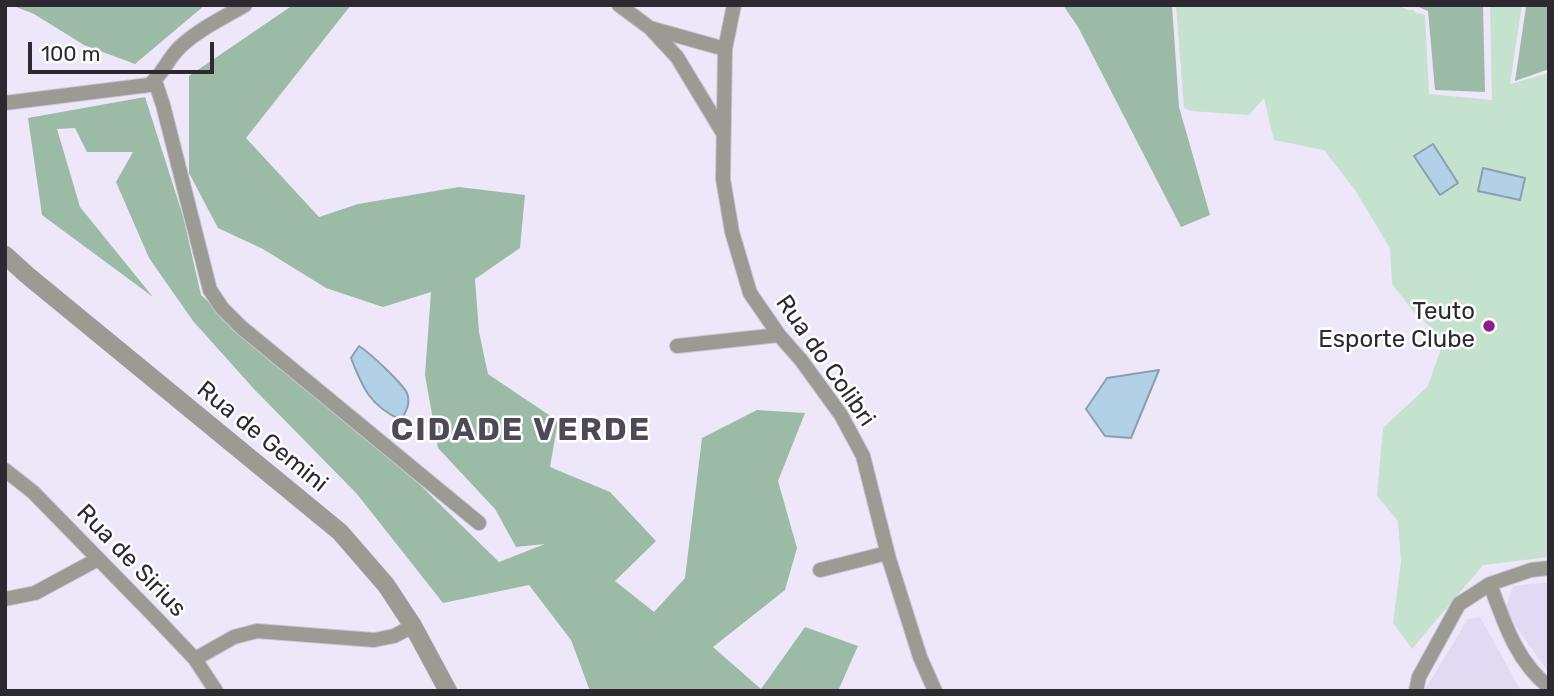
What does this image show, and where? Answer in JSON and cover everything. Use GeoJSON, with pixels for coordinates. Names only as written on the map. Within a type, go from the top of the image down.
{"type":"FeatureCollection","features":[{"type":"Feature","properties":{"kind":"street"},"geometry":{"type":"LineString","coordinates":[[5,103],[149,85],[155,81],[179,48],[205,28],[245,5]]}},
{"type":"Feature","properties":{"kind":"street"},"geometry":{"type":"LineString","coordinates":[[619,5],[650,28],[677,57],[724,134]]}},
{"type":"Feature","properties":{"kind":"street","name":"Rua do Colibri"},"geometry":{"type":"LineString","coordinates":[[734,5],[731,28],[724,49],[723,179],[732,232],[750,293],[841,415],[863,456],[887,554],[920,657],[935,691]]}},
{"type":"Feature","properties":{"kind":"street"},"geometry":{"type":"LineString","coordinates":[[650,28],[724,49]]}},
{"type":"Feature","properties":{"kind":"street"},"geometry":{"type":"LineString","coordinates":[[155,81],[210,290],[222,308],[479,523]]}},
{"type":"Feature","properties":{"kind":"street","name":"Rua de Gemini"},"geometry":{"type":"LineString","coordinates":[[5,255],[340,532],[386,585],[413,626],[448,691]]}},
{"type":"Feature","properties":{"kind":"street"},"geometry":{"type":"LineString","coordinates":[[677,346],[779,335]]}},
{"type":"Feature","properties":{"kind":"street","name":"Rua de Sirius"},"geometry":{"type":"LineString","coordinates":[[5,470],[33,492],[195,659],[216,691]]}},
{"type":"Feature","properties":{"kind":"street"},"geometry":{"type":"LineString","coordinates":[[820,570],[887,554]]}},
{"type":"Feature","properties":{"kind":"street"},"geometry":{"type":"LineString","coordinates":[[5,599],[35,593],[98,559]]}},
{"type":"Feature","properties":{"kind":"street"},"geometry":{"type":"LineString","coordinates":[[1416,691],[1419,677],[1459,604],[1490,584],[1531,570],[1549,568]]}},
{"type":"Feature","properties":{"kind":"street"},"geometry":{"type":"LineString","coordinates":[[1490,584],[1511,638],[1532,674],[1549,687]]}},
{"type":"Feature","properties":{"kind":"street"},"geometry":{"type":"LineString","coordinates":[[195,659],[234,637],[257,631],[374,640],[394,636],[413,626]]}},
{"type":"Feature","properties":{"kind":"shaded area"},"geometry":{"type":"Polygon","coordinates":[[[1549,582],[1549,673],[1505,611],[1513,586],[1549,582]]]}},
{"type":"Feature","properties":{"kind":"shaded area"},"geometry":{"type":"Polygon","coordinates":[[[1480,617],[1521,691],[1424,691],[1468,619],[1480,617]]]}},
{"type":"Feature","properties":{"kind":"green space"},"geometry":{"type":"Polygon","coordinates":[[[11,5],[205,5],[135,64],[84,45],[34,14],[11,5]]]}},
{"type":"Feature","properties":{"kind":"green space"},"geometry":{"type":"Polygon","coordinates":[[[293,5],[351,5],[246,138],[319,217],[358,204],[459,187],[525,195],[520,248],[475,279],[479,332],[488,374],[558,421],[550,467],[610,492],[656,541],[615,581],[654,612],[685,578],[702,438],[757,410],[805,413],[778,481],[797,548],[785,590],[713,647],[761,689],[805,627],[858,646],[838,691],[590,691],[571,640],[529,585],[443,603],[357,494],[254,389],[193,321],[149,258],[116,182],[133,152],[87,152],[75,128],[57,129],[80,207],[153,297],[42,215],[28,118],[145,97],[183,216],[201,295],[287,373],[414,479],[499,562],[545,544],[516,547],[495,509],[438,448],[425,375],[431,292],[383,307],[326,288],[263,249],[218,228],[189,173],[189,76],[293,5]]]}},
{"type":"Feature","properties":{"kind":"green space"},"geometry":{"type":"Polygon","coordinates":[[[1063,5],[1172,5],[1179,107],[1210,215],[1181,227],[1078,27],[1063,5]]]}},
{"type":"Feature","properties":{"kind":"green space","name":"Teuto Esporte Clube"},"geometry":{"type":"Polygon","coordinates":[[[1176,5],[1397,5],[1414,10],[1425,15],[1429,94],[1492,100],[1490,5],[1522,5],[1510,84],[1549,73],[1549,557],[1483,565],[1412,649],[1393,623],[1401,562],[1398,521],[1377,496],[1383,428],[1428,386],[1444,340],[1414,312],[1392,284],[1390,248],[1355,190],[1324,150],[1274,140],[1264,98],[1249,115],[1191,111],[1184,108],[1176,5]]]}},
{"type":"Feature","properties":{"kind":"green space"},"geometry":{"type":"Polygon","coordinates":[[[1414,5],[1483,5],[1485,92],[1435,90],[1428,11],[1414,5]]]}},
{"type":"Feature","properties":{"kind":"green space"},"geometry":{"type":"Polygon","coordinates":[[[1549,5],[1549,69],[1515,81],[1526,7],[1549,5]]]}},
{"type":"Feature","properties":{"kind":"water"},"geometry":{"type":"Polygon","coordinates":[[[1433,144],[1458,183],[1440,195],[1414,156],[1433,144]]]}},
{"type":"Feature","properties":{"kind":"water"},"geometry":{"type":"Polygon","coordinates":[[[1483,168],[1525,178],[1520,200],[1478,191],[1483,168]]]}},
{"type":"Feature","properties":{"kind":"water"},"geometry":{"type":"Polygon","coordinates":[[[359,346],[385,368],[407,393],[408,404],[401,420],[381,408],[368,395],[351,358],[359,346]]]}},
{"type":"Feature","properties":{"kind":"water"},"geometry":{"type":"Polygon","coordinates":[[[1159,370],[1131,438],[1105,436],[1086,409],[1107,378],[1159,370]]]}},
{"type":"Feature","properties":{"kind":"place","name":"Teuto Esporte Clube"},"geometry":{"type":"Point","coordinates":[1489,326]}},
{"type":"Feature","properties":{"kind":"district","name":"CIDADE VERDE"},"geometry":{"type":"Point","coordinates":[521,431]}}]}
